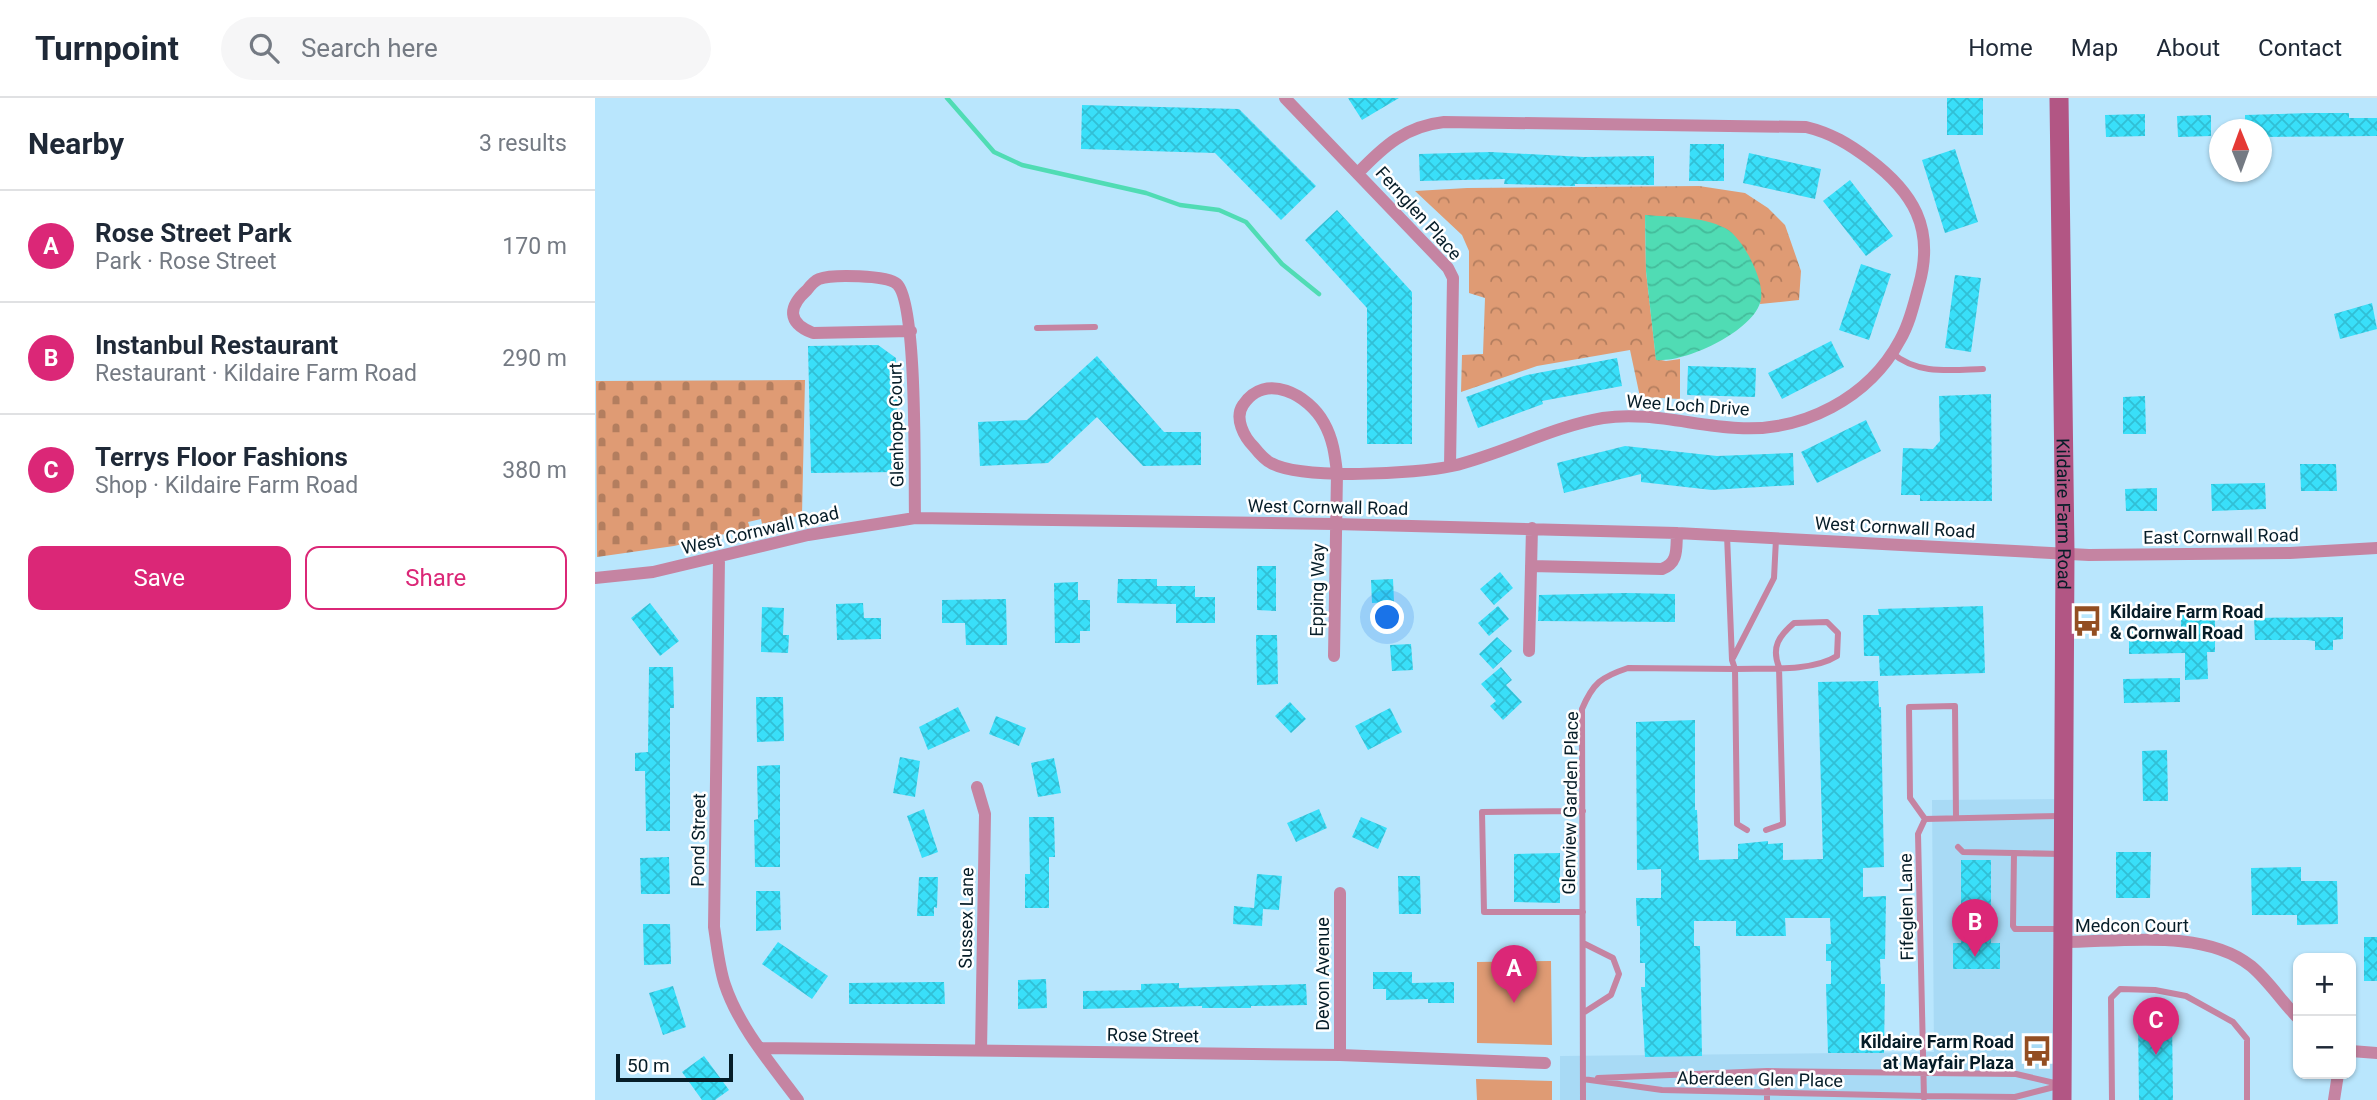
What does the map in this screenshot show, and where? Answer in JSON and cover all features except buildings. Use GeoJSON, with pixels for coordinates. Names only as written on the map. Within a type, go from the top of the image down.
{"type":"FeatureCollection","features":[{"type":"Feature","properties":{"kind":"main road","name":"Kildaire Farm Road"},"geometry":{"type":"LineString","coordinates":[[2059,98],[2066,553],[2063,1093]]}},
{"type":"Feature","properties":{"kind":"street","name":"Fernglen Place"},"geometry":{"type":"LineString","coordinates":[[1286,98],[1448,268],[1453,278],[1450,466]]}},
{"type":"Feature","properties":{"kind":"street","name":"Wee Loch Drive"},"geometry":{"type":"LineString","coordinates":[[1337,473],[1334,445],[1322,419],[1299,396],[1283,389],[1269,387],[1243,403],[1239,413],[1241,425],[1254,447],[1270,463],[1290,470],[1337,473],[1409,471],[1450,466],[1577,424],[1604,418],[1642,417],[1737,428],[1792,423],[1809,418],[1847,398],[1871,378],[1892,353],[1911,315],[1922,276],[1924,253],[1922,225],[1910,198],[1900,185],[1848,144],[1821,131],[1784,126],[1444,122],[1417,127],[1392,139],[1358,173]]}},
{"type":"Feature","properties":{"kind":"street","name":"Glenhope Court"},"geometry":{"type":"LineString","coordinates":[[911,331],[813,333],[802,329],[794,319],[792,308],[797,299],[817,280],[832,276],[886,279],[897,283],[903,292],[911,331],[915,518]]}},
{"type":"Feature","properties":{"kind":"street","name":"Epping Way"},"geometry":{"type":"LineString","coordinates":[[1334,656],[1337,473]]}},
{"type":"Feature","properties":{"kind":"street","name":"West Cornwall Road"},"geometry":{"type":"LineString","coordinates":[[595,578],[653,572],[808,535],[915,518],[1532,528],[1727,535],[2066,553]]}},
{"type":"Feature","properties":{"kind":"street"},"geometry":{"type":"LineString","coordinates":[[1529,651],[1532,528]]}},
{"type":"Feature","properties":{"kind":"street"},"geometry":{"type":"LineString","coordinates":[[1531,566],[1662,569],[1675,561],[1677,533]]}},
{"type":"Feature","properties":{"kind":"street","name":"East Cornwall Road"},"geometry":{"type":"LineString","coordinates":[[2066,553],[2232,555],[2377,548]]}},
{"type":"Feature","properties":{"kind":"street","name":"Pond Street"},"geometry":{"type":"LineString","coordinates":[[719,558],[714,926],[725,985],[736,1009],[798,1100]]}},
{"type":"Feature","properties":{"kind":"street","name":"Sussex Lane"},"geometry":{"type":"LineString","coordinates":[[977,787],[985,814],[981,1051]]}},
{"type":"Feature","properties":{"kind":"street","name":"Devon Avenue"},"geometry":{"type":"LineString","coordinates":[[1340,893],[1340,1055]]}},
{"type":"Feature","properties":{"kind":"street","name":"Medcon Court"},"geometry":{"type":"LineString","coordinates":[[2063,935],[2200,943],[2218,947],[2252,967],[2296,1016]]}},
{"type":"Feature","properties":{"kind":"street","name":"Rose Street"},"geometry":{"type":"LineString","coordinates":[[761,1048],[1340,1055],[1545,1063]]}},
{"type":"Feature","properties":{"kind":"street"},"geometry":{"type":"LineString","coordinates":[[2356,1052],[2377,1054]]}},
{"type":"Feature","properties":{"kind":"street"},"geometry":{"type":"LineString","coordinates":[[2335,1100],[2337,1079]]}},
{"type":"Feature","properties":{"kind":"lane"},"geometry":{"type":"LineString","coordinates":[[1037,328],[1095,327]]}},
{"type":"Feature","properties":{"kind":"lane"},"geometry":{"type":"LineString","coordinates":[[1892,353],[1908,365],[1924,369],[1983,369]]}},
{"type":"Feature","properties":{"kind":"lane"},"geometry":{"type":"LineString","coordinates":[[1727,535],[1731,660],[1735,670],[1737,824],[1747,830]]}},
{"type":"Feature","properties":{"kind":"lane"},"geometry":{"type":"LineString","coordinates":[[1731,660],[1774,578],[1776,538]]}},
{"type":"Feature","properties":{"kind":"lane"},"geometry":{"type":"LineString","coordinates":[[1766,830],[1783,824],[1779,667],[1775,656],[1780,636],[1794,623],[1827,622],[1838,633],[1837,656],[1824,664],[1779,667]]}},
{"type":"Feature","properties":{"kind":"lane","name":"Glenview Garden Place"},"geometry":{"type":"LineString","coordinates":[[1583,1100],[1582,709],[1597,683],[1628,668],[1735,670],[1779,667]]}},
{"type":"Feature","properties":{"kind":"lane"},"geometry":{"type":"LineString","coordinates":[[1956,817],[1955,706],[1909,707],[1910,798],[1926,818],[2064,816]]}},
{"type":"Feature","properties":{"kind":"lane"},"geometry":{"type":"LineString","coordinates":[[1583,811],[1482,812],[1484,912],[1583,912]]}},
{"type":"Feature","properties":{"kind":"lane","name":"Fifeglen Lane"},"geometry":{"type":"LineString","coordinates":[[1924,1098],[1918,834],[1926,818]]}},
{"type":"Feature","properties":{"kind":"lane"},"geometry":{"type":"LineString","coordinates":[[1961,849],[2064,854]]}},
{"type":"Feature","properties":{"kind":"lane"},"geometry":{"type":"LineString","coordinates":[[2014,852],[2013,926],[2015,929],[2063,935]]}},
{"type":"Feature","properties":{"kind":"lane"},"geometry":{"type":"LineString","coordinates":[[1583,943],[1613,958],[1619,974],[1611,995],[1583,1013]]}},
{"type":"Feature","properties":{"kind":"lane"},"geometry":{"type":"LineString","coordinates":[[2112,1100],[2112,998],[2120,989],[2155,990],[2186,996],[2233,1022],[2246,1039],[2247,1100]]}},
{"type":"Feature","properties":{"kind":"lane"},"geometry":{"type":"LineString","coordinates":[[1583,1079],[1767,1071],[2016,1074],[2063,1093]]}},
{"type":"Feature","properties":{"kind":"lane"},"geometry":{"type":"LineString","coordinates":[[1767,1071],[1767,1097]]}},
{"type":"Feature","properties":{"kind":"lane","name":"Aberdeen Glen Place"},"geometry":{"type":"LineString","coordinates":[[1583,1079],[1662,1090],[1767,1097],[2015,1097],[2063,1093]]}},
{"type":"Feature","properties":{"kind":"shaded area"},"geometry":{"type":"Polygon","coordinates":[[[2065,799],[2062,1100],[1560,1100],[1560,1056],[1934,1052],[1932,800],[2065,799]]]}},
{"type":"Feature","properties":{"kind":"green space"},"geometry":{"type":"Polygon","coordinates":[[[1699,186],[1745,193],[1768,208],[1785,225],[1801,271],[1799,300],[1760,304],[1761,292],[1645,215],[1646,271],[1656,359],[1680,359],[1680,399],[1640,397],[1630,350],[1537,366],[1461,392],[1462,355],[1483,354],[1485,298],[1469,293],[1469,251],[1462,235],[1415,191],[1699,186]]]}},
{"type":"Feature","properties":{"kind":"green space"},"geometry":{"type":"Polygon","coordinates":[[[805,380],[802,515],[762,524],[761,519],[748,522],[750,528],[674,546],[597,557],[596,381],[805,380]]]}},
{"type":"Feature","properties":{"kind":"green space"},"geometry":{"type":"Polygon","coordinates":[[[1551,961],[1552,1045],[1477,1043],[1477,962],[1551,961]]]}},
{"type":"Feature","properties":{"kind":"green space"},"geometry":{"type":"Polygon","coordinates":[[[1476,1079],[1552,1081],[1552,1100],[1477,1100],[1476,1079]]]}},
{"type":"Feature","properties":{"kind":"water"},"geometry":{"type":"Polygon","coordinates":[[[1645,215],[1706,221],[1729,230],[1735,236],[1751,261],[1761,291],[1760,303],[1744,325],[1731,335],[1699,351],[1668,360],[1656,360],[1646,271],[1645,215]]]}},
{"type":"Feature","properties":{"kind":"waterway"},"geometry":{"type":"LineString","coordinates":[[947,98],[994,152],[1022,165],[1146,193],[1180,205],[1219,210],[1246,222],[1282,264],[1319,294]]}},
{"type":"Feature","properties":{"kind":"place","name":"Kildaire Farm Road & Cornwall Road"},"geometry":{"type":"Point","coordinates":[2087,621]}},
{"type":"Feature","properties":{"kind":"place","name":"Instanbul Restaurant"},"geometry":{"type":"Point","coordinates":[1975,957]}},
{"type":"Feature","properties":{"kind":"place","name":"Rose Street Park"},"geometry":{"type":"Point","coordinates":[1514,1003]}},
{"type":"Feature","properties":{"kind":"place","name":"Kildaire Farm Road at Mayfair Plaza"},"geometry":{"type":"Point","coordinates":[2037,1051]}},
{"type":"Feature","properties":{"kind":"place","name":"Terrys Floor Fashions"},"geometry":{"type":"Point","coordinates":[2156,1055]}}]}
